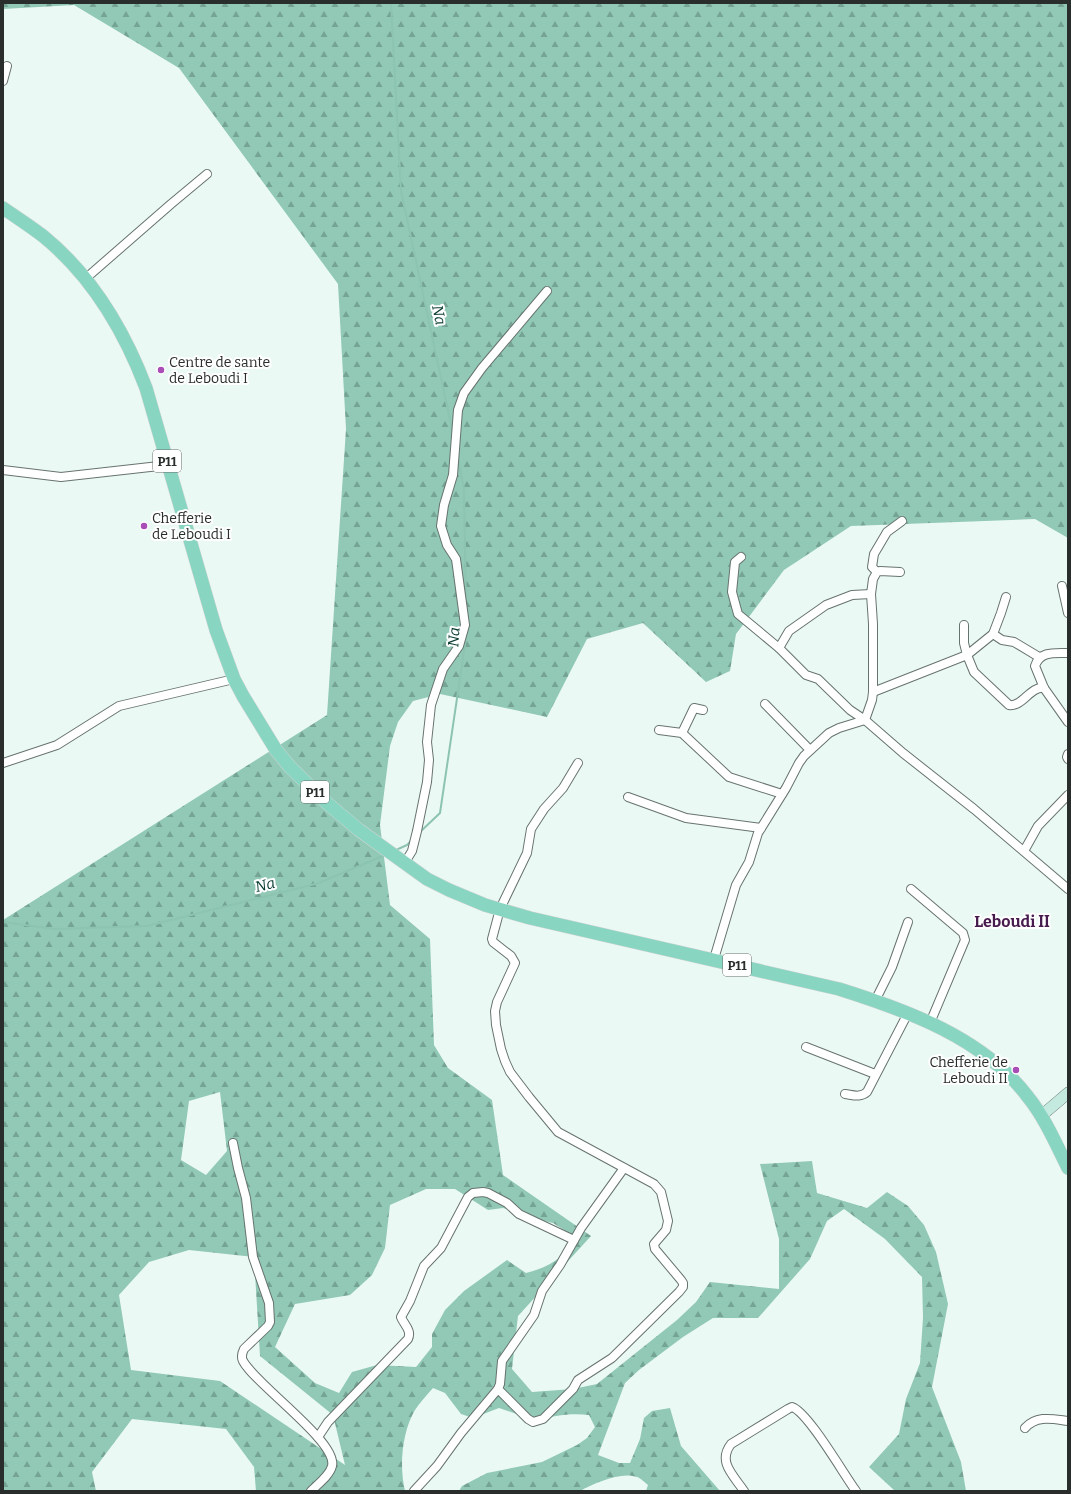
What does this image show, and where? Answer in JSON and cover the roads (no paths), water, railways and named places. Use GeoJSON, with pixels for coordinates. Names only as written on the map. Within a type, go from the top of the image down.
{"type":"FeatureCollection","features":[{"type":"Feature","properties":{"kind":"main road","name":"P11"},"geometry":{"type":"LineString","coordinates":[[3,208],[43,236],[64,256],[85,279],[121,330],[135,359],[146,388],[216,630],[234,679],[253,714],[276,750],[290,767],[328,804],[352,825],[404,864],[427,879],[449,890],[500,909],[530,918],[839,989],[876,1001],[930,1023],[974,1048],[997,1065],[1016,1082],[1041,1116],[1068,1168]]}},
{"type":"Feature","properties":{"kind":"street"},"geometry":{"type":"LineString","coordinates":[[3,81],[7,66]]}},
{"type":"Feature","properties":{"kind":"street"},"geometry":{"type":"LineString","coordinates":[[85,279],[170,204],[207,174]]}},
{"type":"Feature","properties":{"kind":"street"},"geometry":{"type":"LineString","coordinates":[[404,864],[412,851],[427,782],[429,760],[427,742],[431,705],[443,670],[459,646],[465,625],[456,559],[447,545],[441,526],[444,504],[453,475],[458,410],[464,392],[482,368],[547,292]]}},
{"type":"Feature","properties":{"kind":"street"},"geometry":{"type":"LineString","coordinates":[[3,470],[61,477],[168,465]]}},
{"type":"Feature","properties":{"kind":"street"},"geometry":{"type":"LineString","coordinates":[[877,572],[872,567],[874,554],[887,532],[902,521]]}},
{"type":"Feature","properties":{"kind":"street"},"geometry":{"type":"LineString","coordinates":[[741,557],[735,562],[732,592],[738,614],[779,648],[806,675],[818,679],[850,710],[866,720],[903,753],[1024,851],[1068,889]]}},
{"type":"Feature","properties":{"kind":"street"},"geometry":{"type":"LineString","coordinates":[[877,572],[900,572]]}},
{"type":"Feature","properties":{"kind":"street"},"geometry":{"type":"LineString","coordinates":[[866,720],[872,700],[873,624],[871,594],[873,579],[877,572]]}},
{"type":"Feature","properties":{"kind":"street"},"geometry":{"type":"LineString","coordinates":[[1062,586],[1068,613]]}},
{"type":"Feature","properties":{"kind":"street"},"geometry":{"type":"LineString","coordinates":[[779,648],[789,631],[826,605],[852,595],[871,594]]}},
{"type":"Feature","properties":{"kind":"street"},"geometry":{"type":"LineString","coordinates":[[872,692],[967,655],[993,634],[1006,597]]}},
{"type":"Feature","properties":{"kind":"street"},"geometry":{"type":"LineString","coordinates":[[964,625],[964,643],[974,672],[1009,705],[1016,704],[1041,687],[1044,688]]}},
{"type":"Feature","properties":{"kind":"street"},"geometry":{"type":"LineString","coordinates":[[993,634],[1002,640],[1014,642],[1039,657]]}},
{"type":"Feature","properties":{"kind":"street"},"geometry":{"type":"LineString","coordinates":[[1068,653],[1044,655],[1039,657],[1035,666],[1044,688],[1068,722]]}},
{"type":"Feature","properties":{"kind":"street"},"geometry":{"type":"LineString","coordinates":[[3,763],[57,745],[113,708],[234,679]]}},
{"type":"Feature","properties":{"kind":"street"},"geometry":{"type":"LineString","coordinates":[[766,704],[810,750]]}},
{"type":"Feature","properties":{"kind":"street"},"geometry":{"type":"LineString","coordinates":[[682,733],[694,708],[703,710]]}},
{"type":"Feature","properties":{"kind":"street"},"geometry":{"type":"LineString","coordinates":[[714,960],[736,885],[749,862],[758,833],[799,763],[810,750],[834,731],[866,720]]}},
{"type":"Feature","properties":{"kind":"street"},"geometry":{"type":"LineString","coordinates":[[659,730],[682,733],[729,776],[782,794]]}},
{"type":"Feature","properties":{"kind":"street"},"geometry":{"type":"LineString","coordinates":[[1068,754],[1068,759]]}},
{"type":"Feature","properties":{"kind":"street"},"geometry":{"type":"LineString","coordinates":[[498,1389],[528,1419],[533,1422],[543,1419],[573,1389],[578,1380],[612,1358],[683,1287],[681,1280],[655,1249],[654,1244],[666,1230],[668,1221],[661,1192],[654,1184],[558,1132],[510,1072],[505,1061],[496,1025],[496,1010],[498,1002],[515,963],[511,956],[493,942],[492,939],[500,909],[527,853],[532,829],[544,810],[563,788],[578,762]]}},
{"type":"Feature","properties":{"kind":"street"},"geometry":{"type":"LineString","coordinates":[[1024,851],[1038,826],[1068,794]]}},
{"type":"Feature","properties":{"kind":"street"},"geometry":{"type":"LineString","coordinates":[[628,797],[686,818],[761,828]]}},
{"type":"Feature","properties":{"kind":"street"},"geometry":{"type":"LineString","coordinates":[[911,889],[963,933],[965,937],[959,958],[930,1023]]}},
{"type":"Feature","properties":{"kind":"street"},"geometry":{"type":"LineString","coordinates":[[876,1001],[892,967],[908,922]]}},
{"type":"Feature","properties":{"kind":"street"},"geometry":{"type":"LineString","coordinates":[[845,1094],[858,1096],[867,1092],[908,1013]]}},
{"type":"Feature","properties":{"kind":"street"},"geometry":{"type":"LineString","coordinates":[[806,1048],[875,1074]]}},
{"type":"Feature","properties":{"kind":"street"},"geometry":{"type":"LineString","coordinates":[[1041,1116],[1068,1094]]}},
{"type":"Feature","properties":{"kind":"street"},"geometry":{"type":"LineString","coordinates":[[233,1143],[246,1198],[253,1257],[269,1303],[270,1322],[268,1326],[244,1349],[242,1352],[243,1360],[256,1376],[318,1437],[330,1452],[333,1459],[330,1472],[311,1491]]}},
{"type":"Feature","properties":{"kind":"street"},"geometry":{"type":"LineString","coordinates":[[414,1491],[437,1466],[461,1433],[498,1389],[502,1361],[534,1315],[542,1291],[560,1265],[574,1240],[624,1168]]}},
{"type":"Feature","properties":{"kind":"street"},"geometry":{"type":"LineString","coordinates":[[318,1437],[328,1422],[408,1339],[410,1335],[409,1331],[401,1317],[410,1301],[424,1266],[441,1248],[468,1197],[473,1193],[488,1193],[508,1203],[519,1214],[574,1240]]}},
{"type":"Feature","properties":{"kind":"street"},"geometry":{"type":"LineString","coordinates":[[744,1491],[725,1463],[727,1450],[731,1444],[792,1407],[800,1411],[810,1423],[856,1491]]}},
{"type":"Feature","properties":{"kind":"street"},"geometry":{"type":"LineString","coordinates":[[1025,1428],[1030,1422],[1037,1419],[1068,1421]]}},
{"type":"Feature","properties":{"kind":"waterway","name":"Na"},"geometry":{"type":"LineString","coordinates":[[391,3],[401,191],[453,434]]}},
{"type":"Feature","properties":{"kind":"waterway","name":"Na"},"geometry":{"type":"LineString","coordinates":[[458,458],[464,489],[466,605]]}},
{"type":"Feature","properties":{"kind":"waterway","name":"Na"},"geometry":{"type":"LineString","coordinates":[[420,832],[440,813],[467,631]]}},
{"type":"Feature","properties":{"kind":"waterway","name":"Na"},"geometry":{"type":"LineString","coordinates":[[396,850],[407,845],[411,841]]}},
{"type":"Feature","properties":{"kind":"waterway","name":"Na"},"geometry":{"type":"LineString","coordinates":[[3,922],[54,929],[147,926],[319,883],[385,855]]}},
{"type":"Feature","properties":{"kind":"place","name":"Centre de sante de Leboudi I"},"geometry":{"type":"Point","coordinates":[161,370]}},
{"type":"Feature","properties":{"kind":"place","name":"Chefferie de Leboudi I"},"geometry":{"type":"Point","coordinates":[144,526]}},
{"type":"Feature","properties":{"kind":"place","name":"Chefferie de Leboudi II"},"geometry":{"type":"Point","coordinates":[1016,1070]}},
{"type":"Feature","properties":{"kind":"district","name":"Leboudi II"},"geometry":{"type":"Point","coordinates":[1012,921]}}]}
